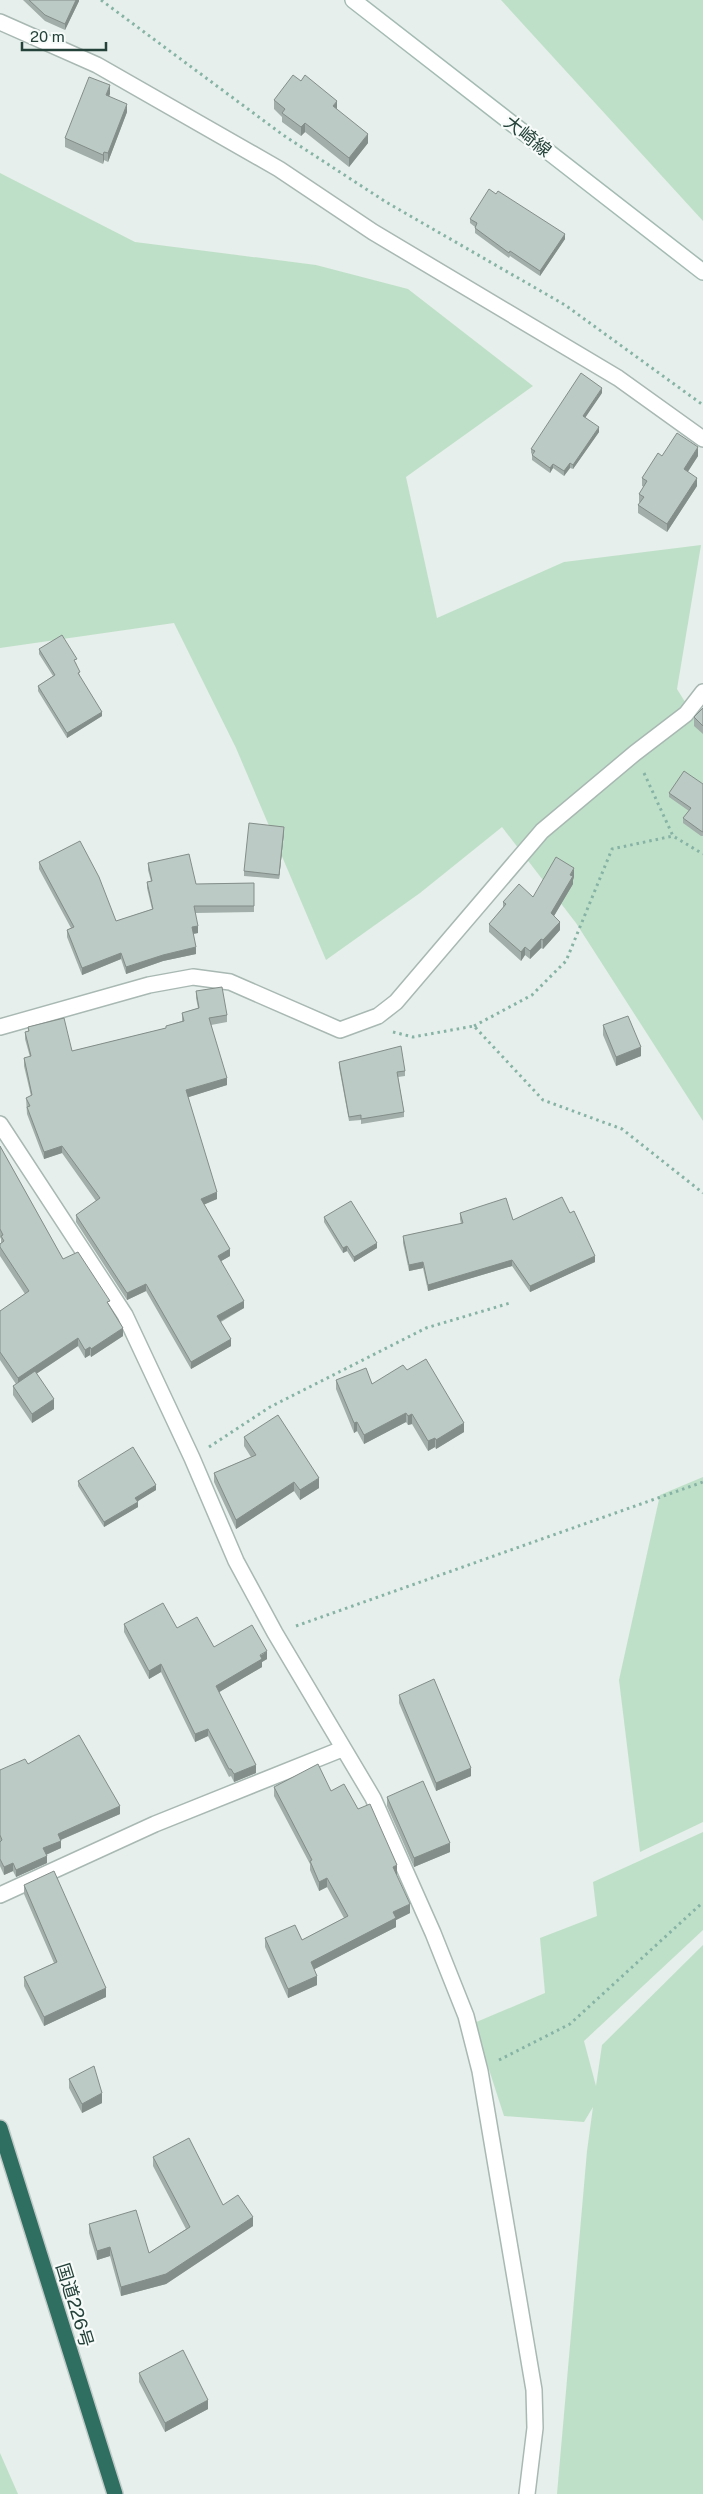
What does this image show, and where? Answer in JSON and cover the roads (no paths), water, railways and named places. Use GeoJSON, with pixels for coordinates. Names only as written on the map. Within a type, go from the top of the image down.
{"type":"FeatureCollection","features":[{"type":"Feature","properties":{"kind":"highway","name":"国道226号"},"geometry":{"type":"LineString","coordinates":[[0,2128],[115,2494]]}},
{"type":"Feature","properties":{"kind":"street","name":"大崎線"},"geometry":{"type":"LineString","coordinates":[[353,0],[703,272]]}},
{"type":"Feature","properties":{"kind":"street"},"geometry":{"type":"LineString","coordinates":[[0,22],[97,65],[279,169],[372,232],[618,378],[703,439]]}},
{"type":"Feature","properties":{"kind":"street"},"geometry":{"type":"LineString","coordinates":[[0,1027],[149,985],[193,977],[230,982],[340,1030],[361,1024],[378,1016],[396,1002],[542,831],[635,753],[686,714],[703,692]]}},
{"type":"Feature","properties":{"kind":"street"},"geometry":{"type":"LineString","coordinates":[[0,1124],[125,1315],[192,1458],[236,1561],[342,1749],[373,1798],[466,2016],[480,2070],[534,2390],[535,2428],[527,2494]]}},
{"type":"Feature","properties":{"kind":"street"},"geometry":{"type":"LineString","coordinates":[[0,1896],[155,1824],[342,1749]]}}]}
